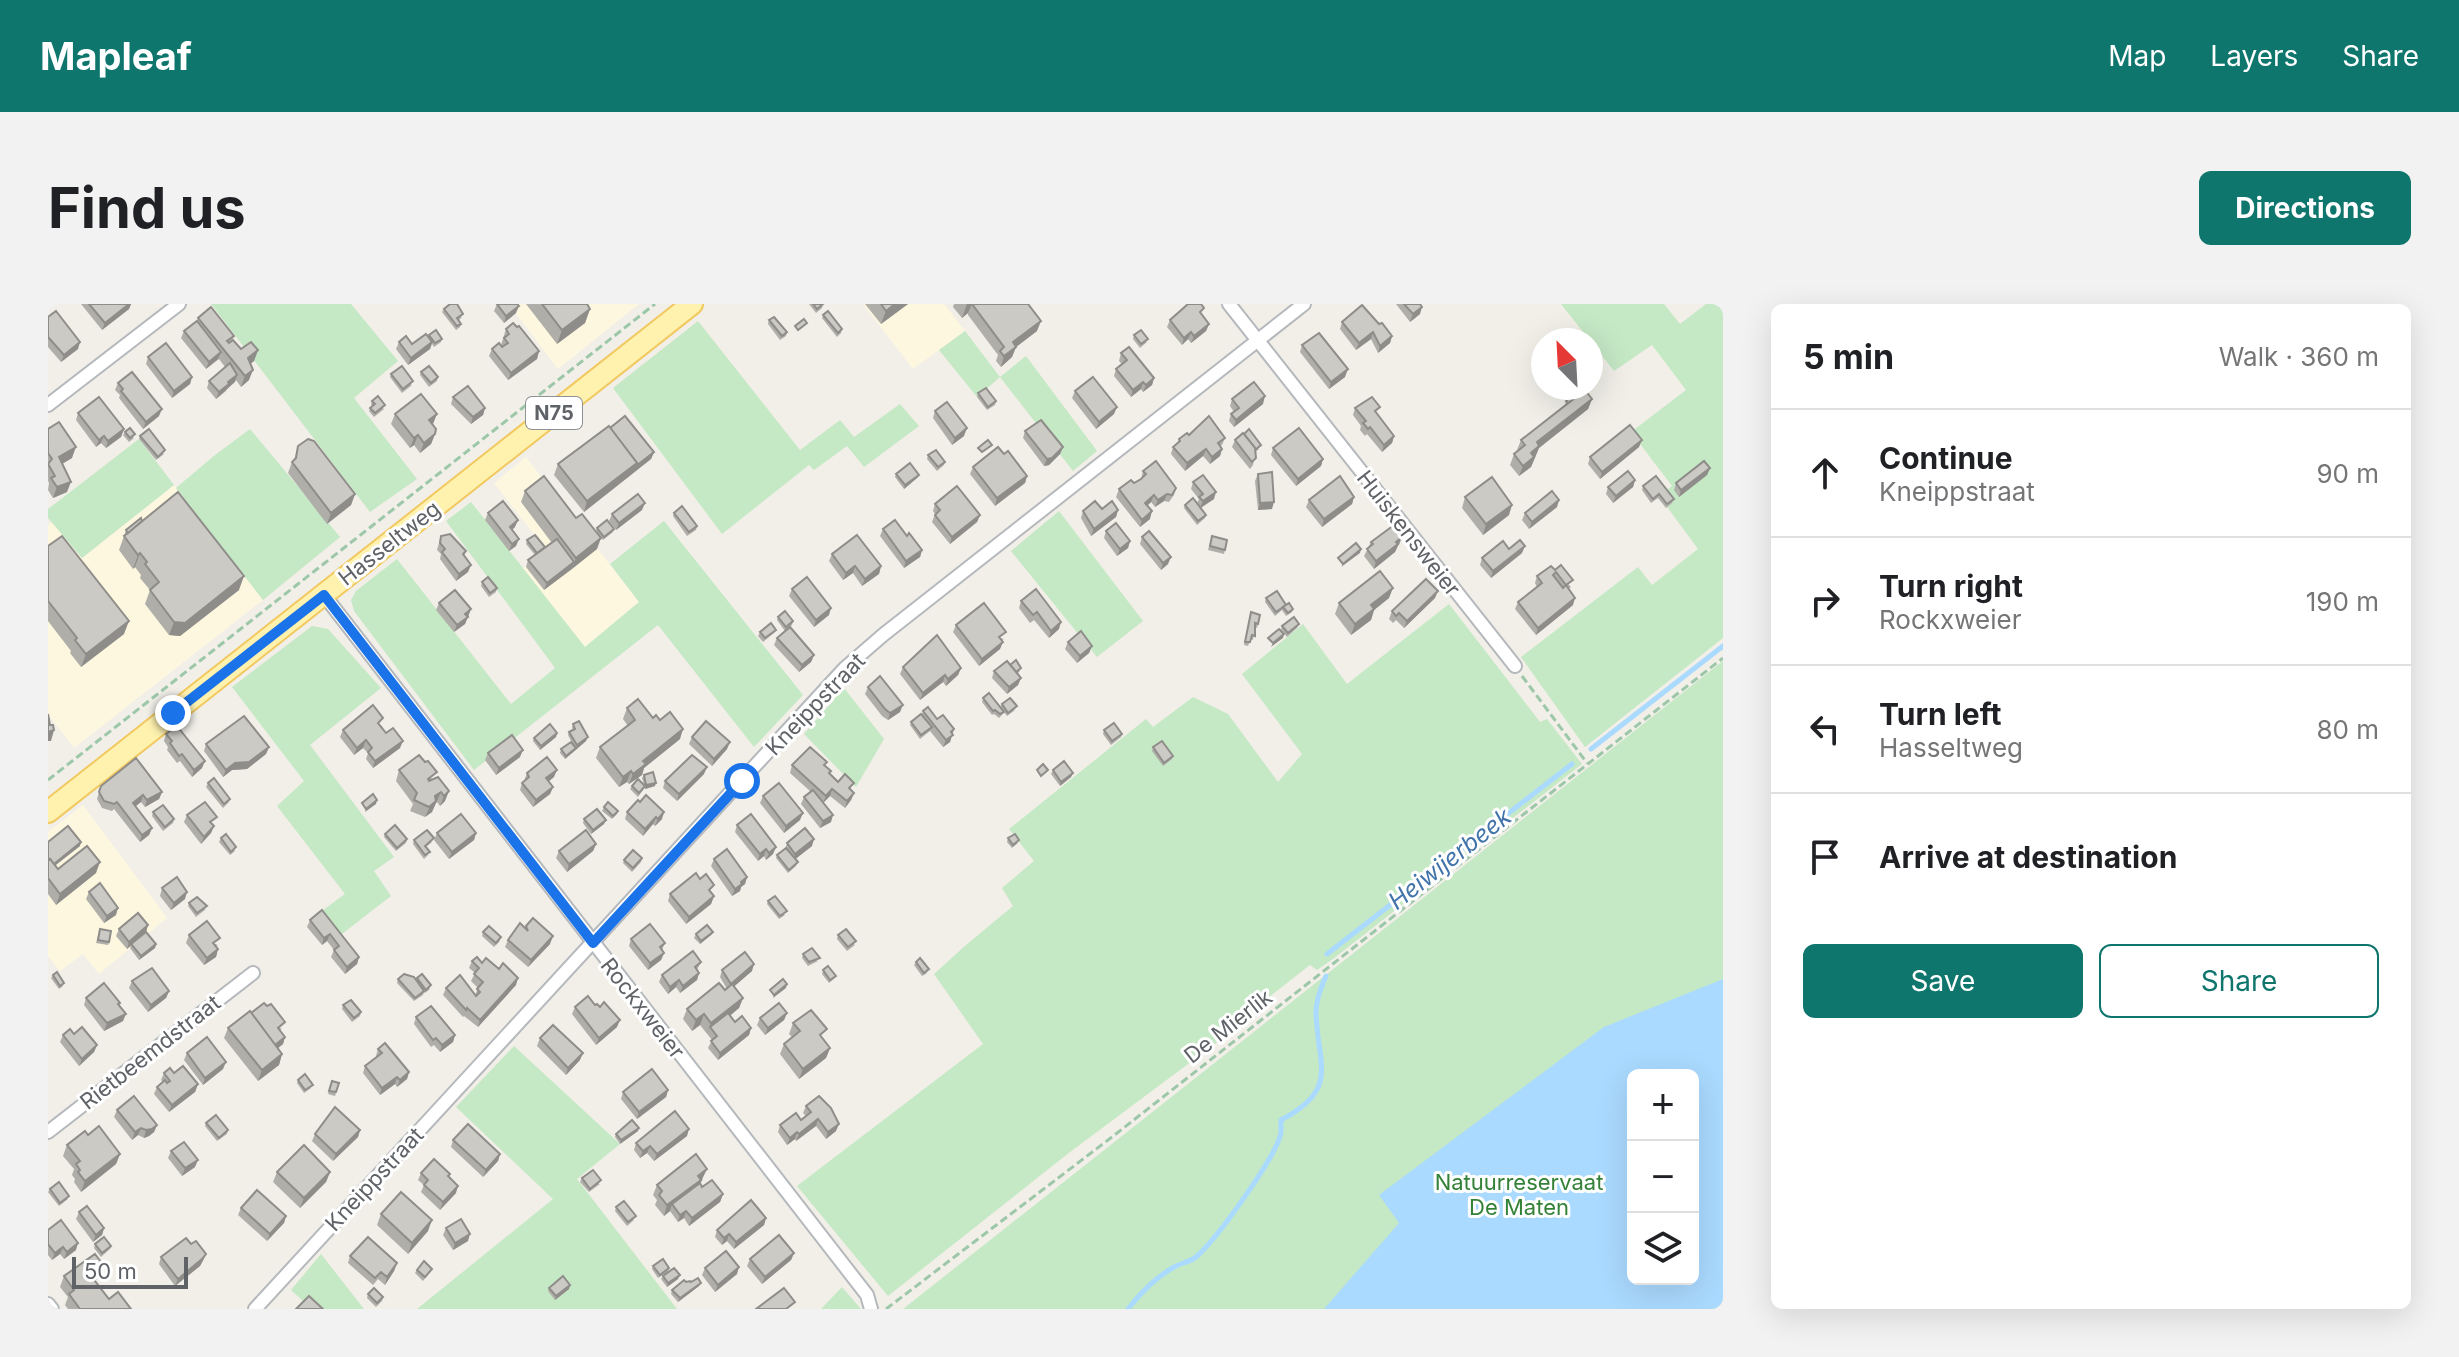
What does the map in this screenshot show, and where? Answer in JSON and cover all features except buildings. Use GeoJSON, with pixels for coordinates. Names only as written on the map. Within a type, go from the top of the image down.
{"type":"FeatureCollection","features":[{"type":"Feature","properties":{"kind":"main road","name":"Hasseltweg"},"geometry":{"type":"LineString","coordinates":[[48,812],[692,304]]}},
{"type":"Feature","properties":{"kind":"street"},"geometry":{"type":"LineString","coordinates":[[48,405],[179,304]]}},
{"type":"Feature","properties":{"kind":"street","name":"Huiskensweier"},"geometry":{"type":"LineString","coordinates":[[1229,304],[1515,666]]}},
{"type":"Feature","properties":{"kind":"street","name":"Kneippstraat"},"geometry":{"type":"LineString","coordinates":[[255,1309],[845,668],[1304,304]]}},
{"type":"Feature","properties":{"kind":"street","name":"Rockxweier"},"geometry":{"type":"LineString","coordinates":[[324,595],[867,1295],[871,1309]]}},
{"type":"Feature","properties":{"kind":"street","name":"Rietbeemdstraat"},"geometry":{"type":"LineString","coordinates":[[48,1132],[253,973]]}},
{"type":"Feature","properties":{"kind":"street"},"geometry":{"type":"LineString","coordinates":[[48,1304],[52,1309]]}},
{"type":"Feature","properties":{"kind":"path"},"geometry":{"type":"LineString","coordinates":[[48,780],[655,304]]}},
{"type":"Feature","properties":{"kind":"path","name":"De Mierlik"},"geometry":{"type":"LineString","coordinates":[[886,1309],[1112,1137],[1723,658]]}},
{"type":"Feature","properties":{"kind":"path"},"geometry":{"type":"LineString","coordinates":[[1515,666],[1587,763]]}},
{"type":"Feature","properties":{"kind":"shaded area"},"geometry":{"type":"Polygon","coordinates":[[[509,304],[639,304],[558,369],[509,304]]]}},
{"type":"Feature","properties":{"kind":"shaded area"},"geometry":{"type":"Polygon","coordinates":[[[863,304],[944,304],[965,331],[913,369],[863,304]]]}},
{"type":"Feature","properties":{"kind":"shaded area"},"geometry":{"type":"Polygon","coordinates":[[[526,457],[639,602],[585,647],[522,569],[546,550],[494,483],[526,457]]]}},
{"type":"Feature","properties":{"kind":"shaded area"},"geometry":{"type":"Polygon","coordinates":[[[174,485],[263,600],[74,748],[48,714],[48,525],[52,522],[82,558],[174,485]]]}},
{"type":"Feature","properties":{"kind":"shaded area"},"geometry":{"type":"Polygon","coordinates":[[[83,805],[167,918],[99,974],[83,954],[60,971],[48,956],[48,832],[83,805]]]}},
{"type":"Feature","properties":{"kind":"green space"},"geometry":{"type":"Polygon","coordinates":[[[211,304],[351,304],[398,361],[354,398],[417,479],[370,512],[211,304]]]}},
{"type":"Feature","properties":{"kind":"green space"},"geometry":{"type":"Polygon","coordinates":[[[1561,304],[1664,304],[1680,324],[1706,304],[1723,304],[1723,638],[1585,747],[1521,657],[1638,567],[1652,585],[1698,549],[1659,496],[1672,486],[1631,432],[1686,390],[1652,345],[1614,371],[1603,357],[1603,328],[1580,328],[1561,304]]]}},
{"type":"Feature","properties":{"kind":"green space"},"geometry":{"type":"Polygon","coordinates":[[[698,321],[800,450],[840,420],[854,437],[900,404],[919,426],[864,467],[847,446],[814,470],[809,465],[722,534],[613,388],[698,321]]]}},
{"type":"Feature","properties":{"kind":"green space"},"geometry":{"type":"Polygon","coordinates":[[[965,331],[1000,377],[977,397],[939,350],[965,331]]]}},
{"type":"Feature","properties":{"kind":"green space"},"geometry":{"type":"Polygon","coordinates":[[[1026,356],[1097,451],[1073,471],[1000,377],[1026,356]]]}},
{"type":"Feature","properties":{"kind":"green space"},"geometry":{"type":"Polygon","coordinates":[[[250,429],[340,537],[263,600],[176,488],[250,429]]]}},
{"type":"Feature","properties":{"kind":"green space"},"geometry":{"type":"Polygon","coordinates":[[[139,439],[174,485],[82,558],[48,518],[48,509],[139,439]]]}},
{"type":"Feature","properties":{"kind":"green space"},"geometry":{"type":"Polygon","coordinates":[[[471,502],[585,647],[639,602],[610,564],[664,521],[803,695],[754,747],[658,625],[474,770],[354,611],[351,600],[356,591],[397,559],[511,704],[555,668],[446,521],[471,502]]]}},
{"type":"Feature","properties":{"kind":"green space"},"geometry":{"type":"Polygon","coordinates":[[[1059,511],[1143,621],[1097,657],[1011,551],[1059,511]]]}},
{"type":"Feature","properties":{"kind":"green space"},"geometry":{"type":"Polygon","coordinates":[[[1449,604],[1540,722],[1547,719],[1582,764],[1333,959],[1317,970],[1310,965],[1241,1019],[1243,1023],[1070,1152],[888,1296],[797,1186],[983,1044],[934,974],[1013,906],[1002,888],[1034,861],[1009,829],[1146,719],[1153,727],[1193,697],[1228,714],[1278,782],[1302,754],[1242,674],[1303,624],[1347,684],[1449,604]]]}},
{"type":"Feature","properties":{"kind":"green space"},"geometry":{"type":"Polygon","coordinates":[[[312,626],[328,629],[381,688],[310,745],[394,857],[374,871],[391,896],[338,937],[319,913],[345,894],[277,806],[304,781],[232,687],[312,626]]]}},
{"type":"Feature","properties":{"kind":"green space","name":"Natuurreservaat De Maten"},"geometry":{"type":"Polygon","coordinates":[[[1723,661],[1723,1309],[903,1309],[1723,661]]]}},
{"type":"Feature","properties":{"kind":"green space"},"geometry":{"type":"Polygon","coordinates":[[[844,688],[884,739],[856,787],[804,734],[844,688]]]}},
{"type":"Feature","properties":{"kind":"green space"},"geometry":{"type":"Polygon","coordinates":[[[514,1046],[620,1144],[577,1179],[677,1309],[417,1309],[553,1199],[456,1107],[514,1046]]]}},
{"type":"Feature","properties":{"kind":"green space"},"geometry":{"type":"Polygon","coordinates":[[[321,1254],[364,1309],[312,1309],[291,1290],[321,1254]]]}},
{"type":"Feature","properties":{"kind":"green space"},"geometry":{"type":"Polygon","coordinates":[[[842,1287],[861,1309],[821,1309],[842,1287]]]}},
{"type":"Feature","properties":{"kind":"water"},"geometry":{"type":"Polygon","coordinates":[[[1723,979],[1723,1309],[1324,1309],[1399,1223],[1379,1195],[1604,1027],[1723,979]]]}},
{"type":"Feature","properties":{"kind":"waterway","name":"Heiwijerbeek"},"geometry":{"type":"LineString","coordinates":[[1591,749],[1723,646]]}},
{"type":"Feature","properties":{"kind":"waterway","name":"Heiwijerbeek"},"geometry":{"type":"LineString","coordinates":[[1327,954],[1572,764]]}},
{"type":"Feature","properties":{"kind":"waterway","name":"Heiwijerbeek"},"geometry":{"type":"LineString","coordinates":[[1128,1309],[1155,1281],[1174,1267],[1194,1259],[1217,1234],[1277,1145],[1281,1120],[1300,1109],[1319,1086],[1321,1061],[1316,1007],[1326,976]]}},
{"type":"Feature","properties":{"kind":"route"},"geometry":{"type":"LineString","coordinates":[[173,713],[324,595],[593,943],[742,781]]}}]}
